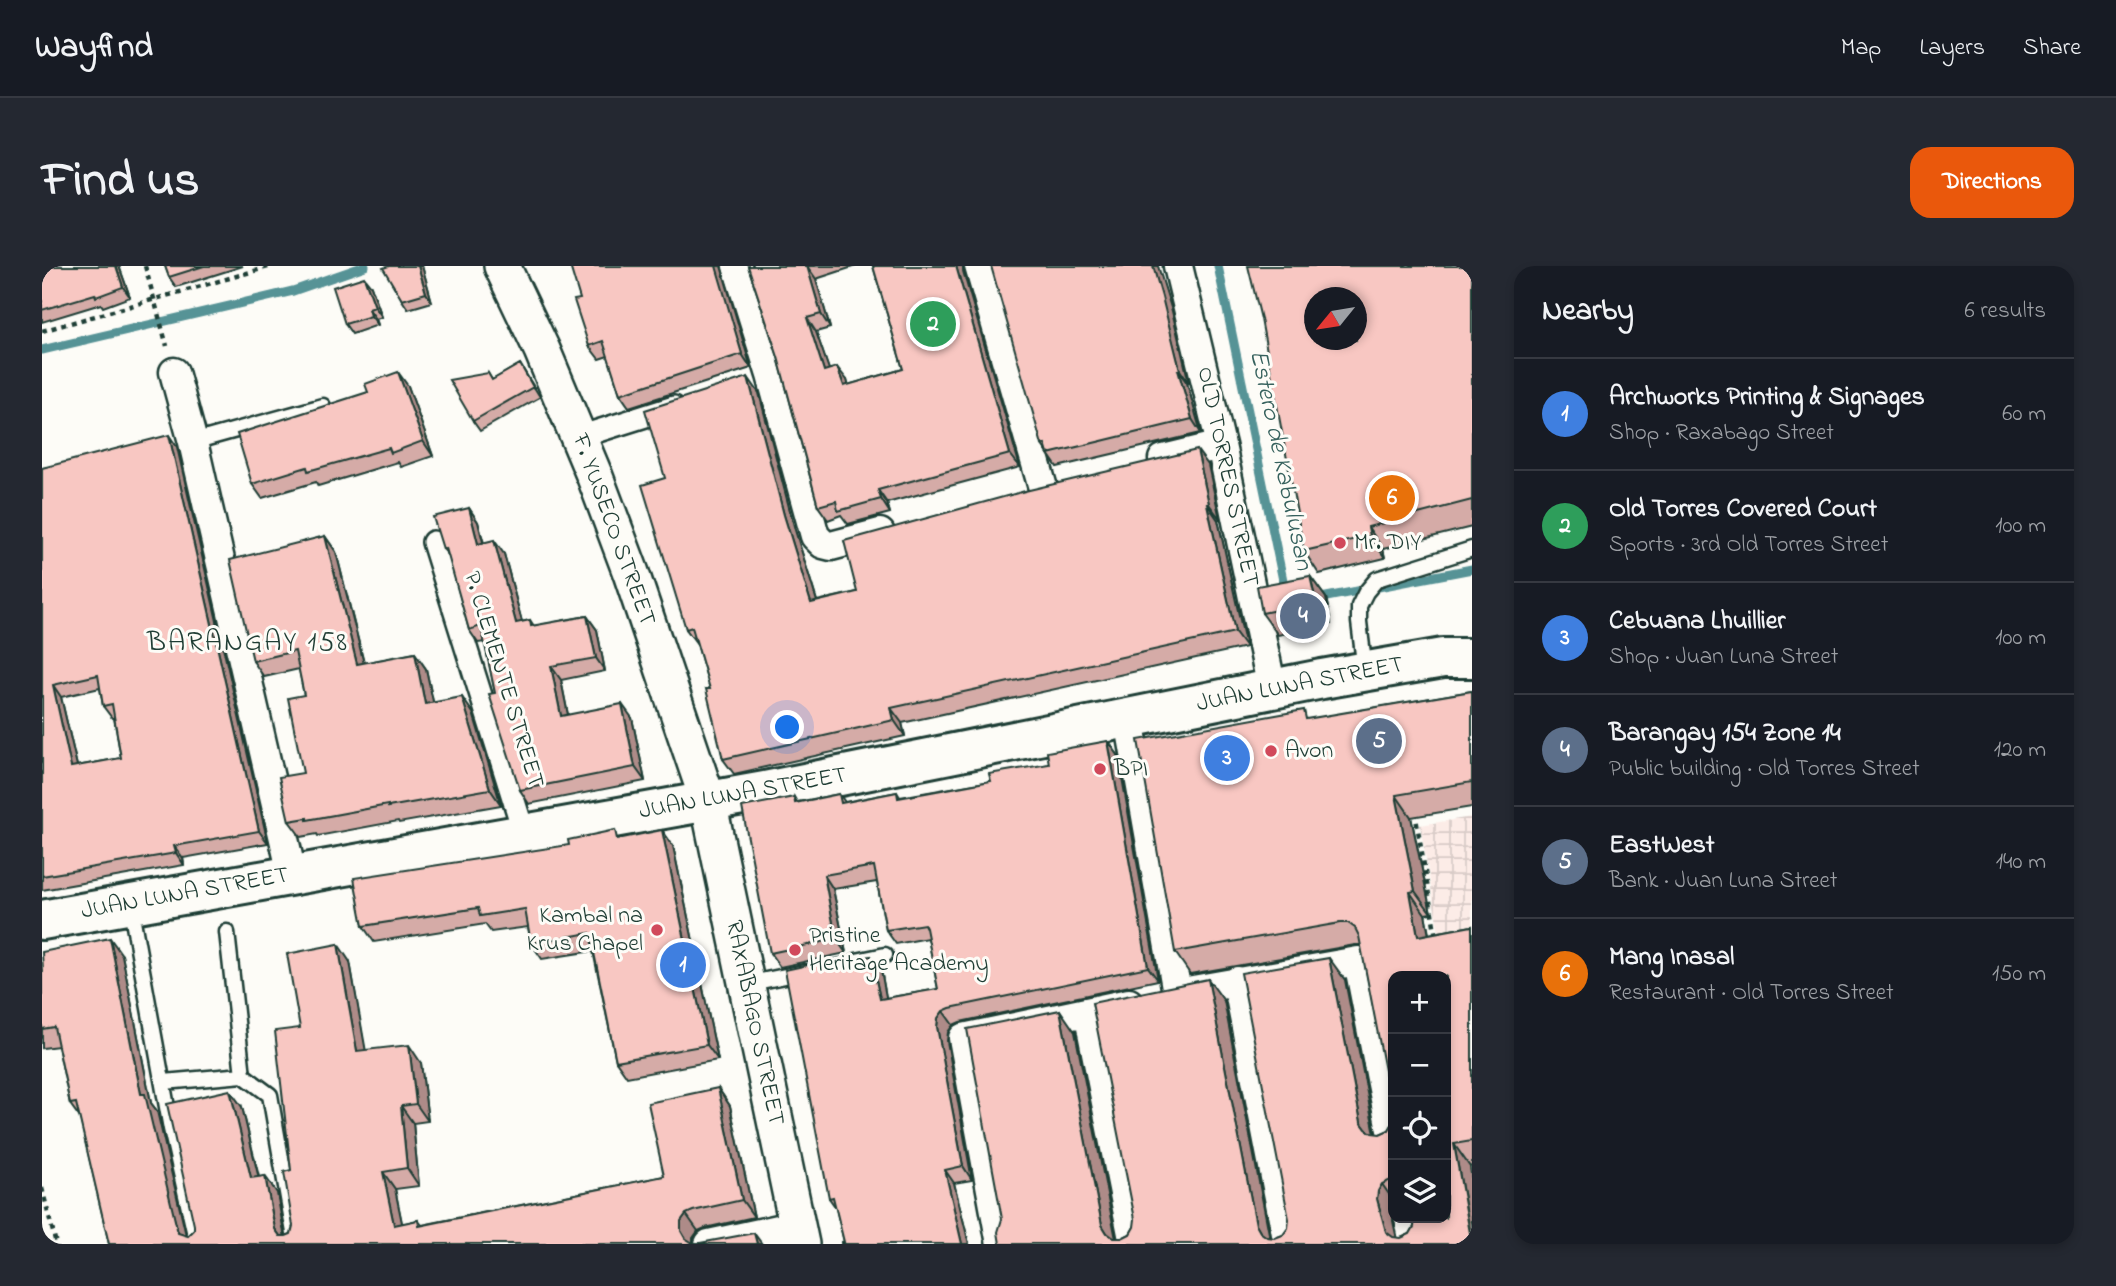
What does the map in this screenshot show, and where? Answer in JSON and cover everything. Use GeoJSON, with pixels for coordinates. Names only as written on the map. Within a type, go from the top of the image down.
{"type":"FeatureCollection","features":[{"type":"Feature","properties":{"kind":"main road","name":"JUAN LUNA STREET"},"geometry":{"type":"LineString","coordinates":[[42,920],[708,801],[1462,654]]}},
{"type":"Feature","properties":{"kind":"street","name":"F. YUSECO STREET"},"geometry":{"type":"LineString","coordinates":[[502,266],[579,437],[631,573],[708,801]]}},
{"type":"Feature","properties":{"kind":"street"},"geometry":{"type":"LineString","coordinates":[[737,266],[761,379],[815,536],[823,544],[831,546],[911,524]]}},
{"type":"Feature","properties":{"kind":"street"},"geometry":{"type":"LineString","coordinates":[[979,266],[1043,488]]}},
{"type":"Feature","properties":{"kind":"street","name":"OLD TORRES STREET"},"geometry":{"type":"LineString","coordinates":[[1178,266],[1222,445],[1272,689]]}},
{"type":"Feature","properties":{"kind":"street"},"geometry":{"type":"LineString","coordinates":[[174,372],[292,874]]}},
{"type":"Feature","properties":{"kind":"street"},"geometry":{"type":"LineString","coordinates":[[579,437],[700,399]]}},
{"type":"Feature","properties":{"kind":"street"},"geometry":{"type":"LineString","coordinates":[[1132,466],[1222,445]]}},
{"type":"Feature","properties":{"kind":"street","name":"P. CLEMENTE STREET"},"geometry":{"type":"LineString","coordinates":[[433,542],[524,833]]}},
{"type":"Feature","properties":{"kind":"street"},"geometry":{"type":"LineString","coordinates":[[1129,719],[1177,993]]}},
{"type":"Feature","properties":{"kind":"street","name":"RAXABAGO STREET"},"geometry":{"type":"LineString","coordinates":[[708,801],[799,1234]]}},
{"type":"Feature","properties":{"kind":"street"},"geometry":{"type":"LineString","coordinates":[[1001,1244],[964,1038],[1237,981],[1358,961],[1388,1114]]}},
{"type":"Feature","properties":{"kind":"street"},"geometry":{"type":"LineString","coordinates":[[1237,981],[1288,1244]]}},
{"type":"Feature","properties":{"kind":"street"},"geometry":{"type":"LineString","coordinates":[[1088,1012],[1134,1244]]}},
{"type":"Feature","properties":{"kind":"street"},"geometry":{"type":"LineString","coordinates":[[1410,1223],[1414,1244]]}},
{"type":"Feature","properties":{"kind":"street"},"geometry":{"type":"LineString","coordinates":[[709,1244],[799,1234]]}},
{"type":"Feature","properties":{"kind":"lane"},"geometry":{"type":"LineString","coordinates":[[188,438],[323,406]]}},
{"type":"Feature","properties":{"kind":"lane"},"geometry":{"type":"LineString","coordinates":[[1365,671],[1359,606],[1377,579],[1472,549]]}},
{"type":"Feature","properties":{"kind":"lane"},"geometry":{"type":"LineString","coordinates":[[130,903],[171,1129],[197,1244]]}},
{"type":"Feature","properties":{"kind":"lane"},"geometry":{"type":"LineString","coordinates":[[227,932],[243,1075]]}},
{"type":"Feature","properties":{"kind":"lane"},"geometry":{"type":"LineString","coordinates":[[847,963],[885,955]]}},
{"type":"Feature","properties":{"kind":"lane"},"geometry":{"type":"LineString","coordinates":[[746,984],[822,968]]}},
{"type":"Feature","properties":{"kind":"lane"},"geometry":{"type":"LineString","coordinates":[[164,1082],[243,1075],[270,1094],[296,1244]]}},
{"type":"Feature","properties":{"kind":"path"},"geometry":{"type":"LineString","coordinates":[[145,266],[164,335]]}},
{"type":"Feature","properties":{"kind":"path"},"geometry":{"type":"LineString","coordinates":[[42,331],[156,301],[272,266]]}},
{"type":"Feature","properties":{"kind":"path"},"geometry":{"type":"LineString","coordinates":[[1413,802],[1438,949]]}},
{"type":"Feature","properties":{"kind":"path"},"geometry":{"type":"LineString","coordinates":[[42,1188],[56,1244]]}},
{"type":"Feature","properties":{"kind":"shaded area"},"geometry":{"type":"Polygon","coordinates":[[[1472,817],[1472,1120],[1451,1001],[1451,971],[1446,971],[1420,825],[1472,817]]]}},
{"type":"Feature","properties":{"kind":"building"},"geometry":{"type":"Polygon","coordinates":[[[42,266],[116,266],[123,287],[96,297],[95,294],[42,310],[42,266]]]}},
{"type":"Feature","properties":{"kind":"building"},"geometry":{"type":"Polygon","coordinates":[[[165,266],[204,266],[169,277],[165,266]]]}},
{"type":"Feature","properties":{"kind":"building"},"geometry":{"type":"Polygon","coordinates":[[[418,266],[426,293],[402,300],[383,268],[418,266]]]}},
{"type":"Feature","properties":{"kind":"building"},"geometry":{"type":"Polygon","coordinates":[[[570,266],[716,266],[742,354],[620,394],[603,341],[589,346],[574,300],[580,299],[570,266]]]}},
{"type":"Feature","properties":{"kind":"building"},"geometry":{"type":"Polygon","coordinates":[[[748,266],[807,266],[821,314],[807,318],[824,371],[837,367],[844,386],[903,369],[873,266],[956,266],[1010,454],[878,490],[881,499],[838,511],[836,501],[818,506],[778,357],[748,266]]]}},
{"type":"Feature","properties":{"kind":"building"},"geometry":{"type":"Polygon","coordinates":[[[991,266],[1153,266],[1192,419],[1048,454],[1045,444],[1042,445],[991,266]]]}},
{"type":"Feature","properties":{"kind":"building"},"geometry":{"type":"Polygon","coordinates":[[[1248,266],[1472,266],[1472,500],[1368,527],[1370,536],[1304,551],[1261,319],[1248,266]]]}},
{"type":"Feature","properties":{"kind":"building"},"geometry":{"type":"Polygon","coordinates":[[[364,277],[375,307],[369,309],[371,316],[345,324],[333,287],[364,277]]]}},
{"type":"Feature","properties":{"kind":"building"},"geometry":{"type":"Polygon","coordinates":[[[520,364],[533,387],[473,421],[449,380],[488,373],[492,380],[520,364]]]}},
{"type":"Feature","properties":{"kind":"building"},"geometry":{"type":"Polygon","coordinates":[[[398,372],[423,441],[391,453],[389,448],[308,471],[307,467],[252,484],[237,434],[368,392],[365,384],[398,372]]]}},
{"type":"Feature","properties":{"kind":"building"},"geometry":{"type":"Polygon","coordinates":[[[748,377],[784,515],[811,603],[857,592],[844,541],[1025,491],[1197,450],[1235,632],[891,708],[894,720],[723,759],[706,689],[710,689],[692,627],[686,629],[642,485],[665,478],[645,410],[748,377]]]}},
{"type":"Feature","properties":{"kind":"building"},"geometry":{"type":"Polygon","coordinates":[[[169,435],[259,831],[174,846],[176,853],[42,876],[42,468],[169,435]],[[98,675],[53,685],[71,767],[121,758],[112,704],[103,706],[98,675]]]}},
{"type":"Feature","properties":{"kind":"building"},"geometry":{"type":"Polygon","coordinates":[[[469,508],[478,544],[494,540],[516,623],[530,620],[531,626],[587,616],[596,658],[551,666],[561,716],[622,704],[635,767],[520,790],[489,694],[495,693],[481,626],[469,630],[446,548],[443,549],[433,517],[469,508]]]}},
{"type":"Feature","properties":{"kind":"building"},"geometry":{"type":"Polygon","coordinates":[[[325,536],[357,664],[415,653],[425,704],[462,697],[490,789],[289,821],[279,777],[303,773],[288,698],[304,695],[295,651],[253,661],[230,560],[325,536]]]}},
{"type":"Feature","properties":{"kind":"building"},"geometry":{"type":"Polygon","coordinates":[[[1310,576],[1316,602],[1262,613],[1257,586],[1310,576]]]}},
{"type":"Feature","properties":{"kind":"building"},"geometry":{"type":"Polygon","coordinates":[[[1472,691],[1472,782],[1396,795],[1415,891],[1410,892],[1418,936],[1472,926],[1472,1141],[1454,1144],[1472,1244],[1000,1244],[998,1232],[1002,1219],[967,1029],[1060,1010],[1102,1225],[1114,1238],[1122,1238],[1130,1234],[1135,1219],[1092,1003],[1208,979],[1256,1225],[1267,1237],[1275,1238],[1283,1235],[1288,1228],[1289,1219],[1241,973],[1329,958],[1361,1122],[1372,1133],[1380,1134],[1388,1130],[1388,1181],[1382,1184],[1377,1199],[1386,1232],[1401,1238],[1410,1234],[1414,1223],[1451,1223],[1451,971],[1388,971],[1388,1086],[1359,936],[1355,928],[1348,923],[1175,952],[1138,740],[1304,710],[1306,719],[1472,691]]]}},
{"type":"Feature","properties":{"kind":"building"},"geometry":{"type":"Polygon","coordinates":[[[1108,741],[1148,967],[943,1011],[938,1018],[937,1027],[963,1166],[945,1170],[962,1244],[842,1244],[844,1242],[833,1197],[829,1198],[785,970],[840,958],[841,962],[871,956],[880,999],[938,989],[926,928],[924,924],[886,930],[874,866],[824,875],[836,939],[770,953],[742,807],[794,797],[795,803],[839,794],[841,803],[897,792],[898,798],[991,781],[989,774],[1049,764],[1047,752],[1108,741]]]}},
{"type":"Feature","properties":{"kind":"building"},"geometry":{"type":"Polygon","coordinates":[[[615,830],[617,839],[662,830],[707,1045],[616,1061],[590,933],[531,943],[525,909],[480,916],[478,908],[363,926],[354,878],[569,845],[568,840],[615,830]]]}},
{"type":"Feature","properties":{"kind":"building"},"geometry":{"type":"Polygon","coordinates":[[[110,938],[141,1094],[145,1094],[178,1233],[188,1236],[194,1230],[194,1225],[167,1104],[230,1090],[251,1178],[265,1176],[275,1229],[280,1236],[291,1234],[293,1226],[284,1172],[291,1170],[275,1031],[300,1028],[287,954],[338,944],[357,1051],[409,1045],[416,1104],[401,1106],[407,1168],[383,1172],[394,1225],[418,1220],[419,1226],[664,1176],[648,1103],[718,1088],[742,1200],[686,1214],[681,1221],[681,1231],[685,1238],[693,1243],[754,1233],[757,1244],[109,1244],[76,1103],[70,1104],[54,1027],[42,1029],[42,952],[110,938]]]}},
{"type":"Feature","properties":{"kind":"waterway","name":"Estero de Kabulusan"},"geometry":{"type":"LineString","coordinates":[[42,350],[293,291],[365,266]]}},
{"type":"Feature","properties":{"kind":"waterway","name":"Estero de Kabulusan"},"geometry":{"type":"LineString","coordinates":[[1218,266],[1285,590]]}},
{"type":"Feature","properties":{"kind":"waterway","name":"Estero de Kabulusan"},"geometry":{"type":"LineString","coordinates":[[1316,599],[1472,569]]}},
{"type":"Feature","properties":{"kind":"place","name":"Old Torres Covered Court"},"geometry":{"type":"Point","coordinates":[933,324]}},
{"type":"Feature","properties":{"kind":"place","name":"Mang Inasal"},"geometry":{"type":"Point","coordinates":[1392,498]}},
{"type":"Feature","properties":{"kind":"place","name":"Mr. DIY"},"geometry":{"type":"Point","coordinates":[1340,543]}},
{"type":"Feature","properties":{"kind":"place","name":"Barangay 154 Zone 14"},"geometry":{"type":"Point","coordinates":[1303,616]}},
{"type":"Feature","properties":{"kind":"place","name":"EastWest"},"geometry":{"type":"Point","coordinates":[1379,741]}},
{"type":"Feature","properties":{"kind":"place","name":"Avon"},"geometry":{"type":"Point","coordinates":[1271,751]}},
{"type":"Feature","properties":{"kind":"place","name":"Cebuana Lhuillier"},"geometry":{"type":"Point","coordinates":[1227,758]}},
{"type":"Feature","properties":{"kind":"place","name":"BPI"},"geometry":{"type":"Point","coordinates":[1100,769]}},
{"type":"Feature","properties":{"kind":"place","name":"Kambal na Krus Chapel"},"geometry":{"type":"Point","coordinates":[657,930]}},
{"type":"Feature","properties":{"kind":"place","name":"Pristine Heritage Academy"},"geometry":{"type":"Point","coordinates":[795,950]}},
{"type":"Feature","properties":{"kind":"place","name":"Archworks Printing & Signages"},"geometry":{"type":"Point","coordinates":[683,965]}},
{"type":"Feature","properties":{"kind":"district","name":"BARANGAY 158"},"geometry":{"type":"Point","coordinates":[248,643]}}]}
